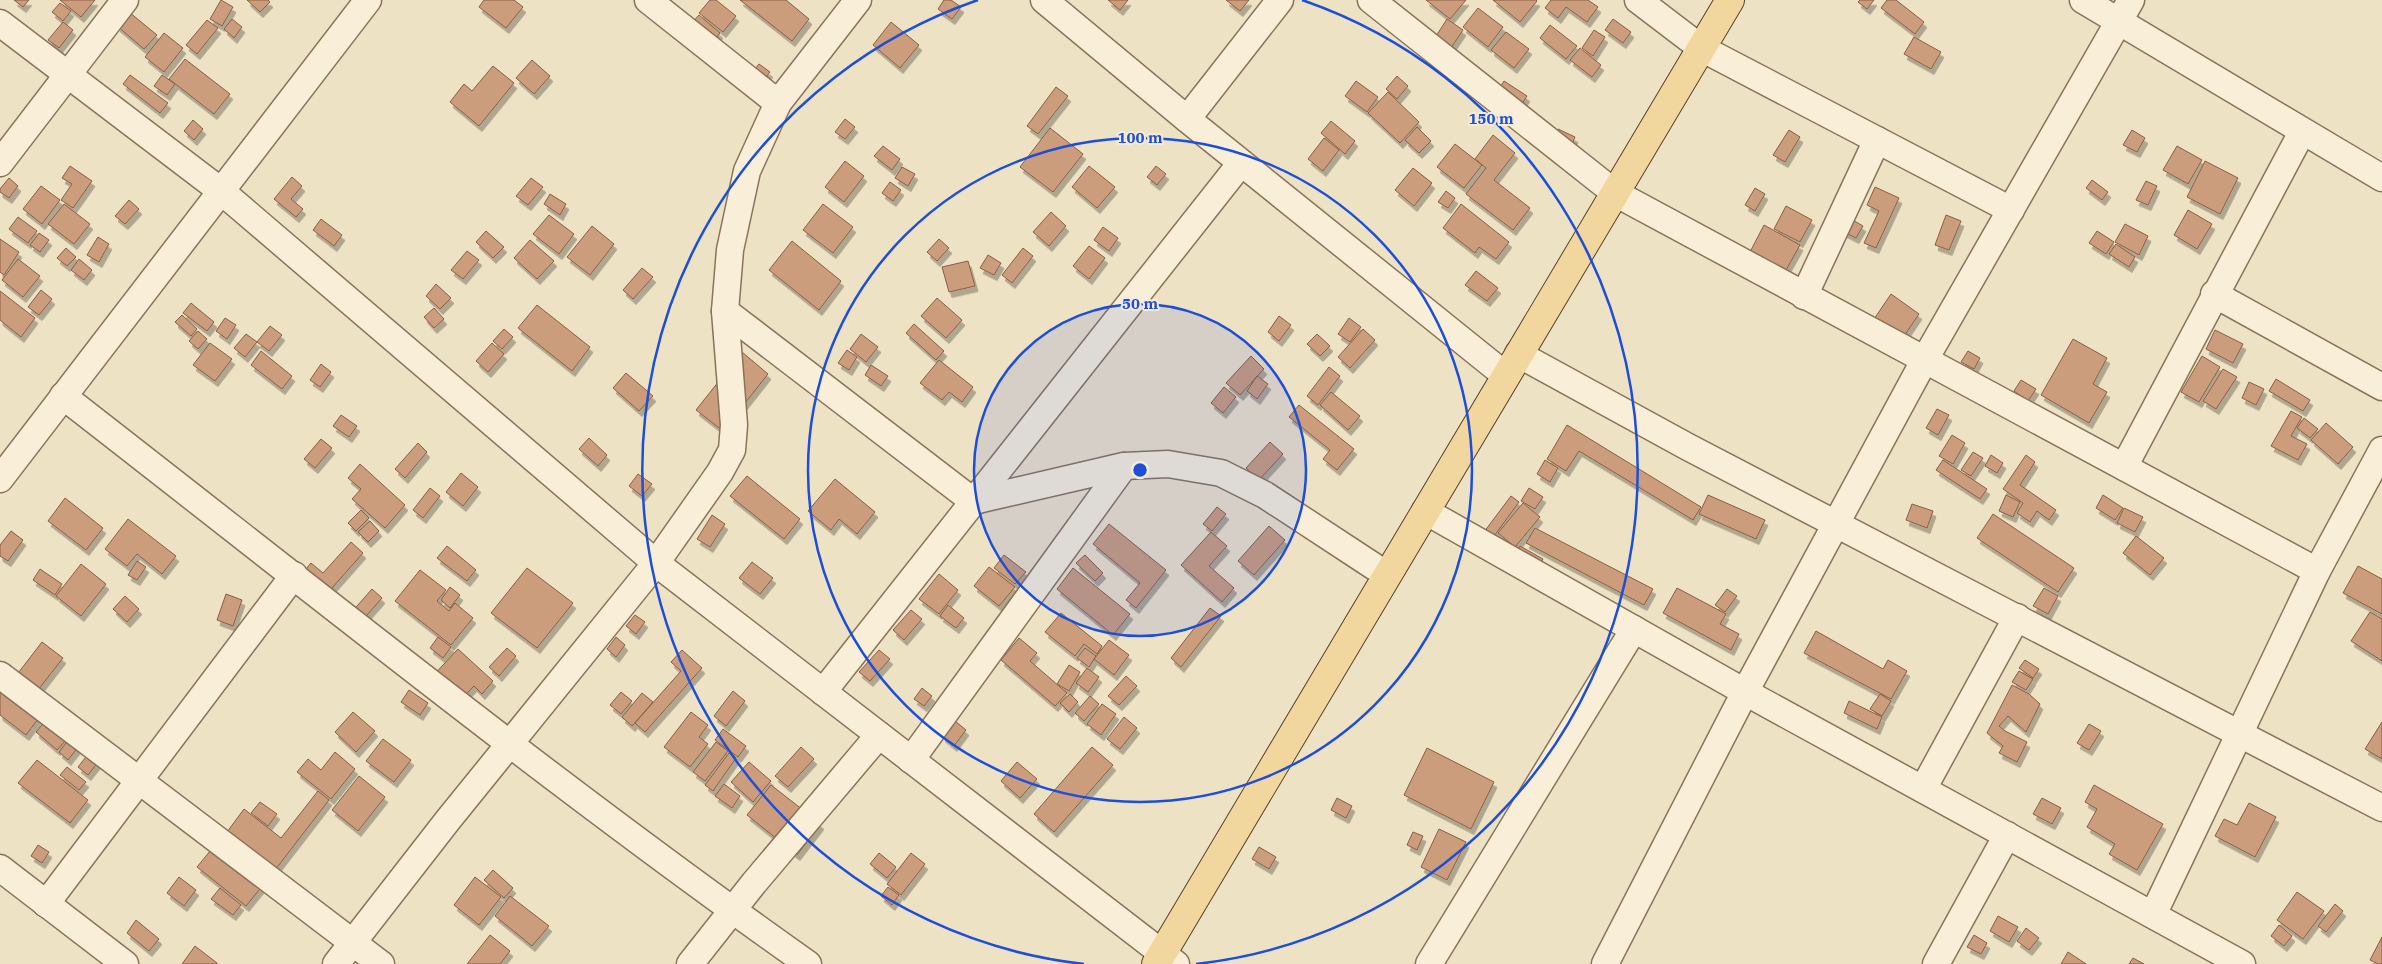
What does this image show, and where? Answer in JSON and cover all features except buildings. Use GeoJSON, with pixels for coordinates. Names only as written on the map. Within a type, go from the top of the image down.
{"type":"FeatureCollection","features":[{"type":"Feature","properties":{"kind":"main road"},"geometry":{"type":"LineString","coordinates":[[1165,961],[1387,575],[1730,0]]}},
{"type":"Feature","properties":{"kind":"street"},"geometry":{"type":"LineString","coordinates":[[0,163],[125,0]]}},
{"type":"Feature","properties":{"kind":"street"},"geometry":{"type":"LineString","coordinates":[[0,479],[368,0]]}},
{"type":"Feature","properties":{"kind":"street"},"geometry":{"type":"LineString","coordinates":[[648,0],[778,103]]}},
{"type":"Feature","properties":{"kind":"street"},"geometry":{"type":"LineString","coordinates":[[336,964],[656,563],[720,472],[732,450],[734,425],[725,310],[730,250],[747,171],[778,103],[858,0]]}},
{"type":"Feature","properties":{"kind":"street"},"geometry":{"type":"LineString","coordinates":[[1044,0],[1241,163],[1512,365],[1688,447],[1836,522],[2382,808]]}},
{"type":"Feature","properties":{"kind":"street"},"geometry":{"type":"LineString","coordinates":[[1187,119],[1280,0]]}},
{"type":"Feature","properties":{"kind":"street"},"geometry":{"type":"LineString","coordinates":[[1372,0],[1614,194],[2317,571]]}},
{"type":"Feature","properties":{"kind":"street"},"geometry":{"type":"LineString","coordinates":[[1638,0],[1701,48],[2011,210]]}},
{"type":"Feature","properties":{"kind":"street"},"geometry":{"type":"LineString","coordinates":[[2083,0],[2382,178]]}},
{"type":"Feature","properties":{"kind":"street"},"geometry":{"type":"LineString","coordinates":[[1605,964],[1836,522],[1924,361],[2131,0]]}},
{"type":"Feature","properties":{"kind":"street"},"geometry":{"type":"LineString","coordinates":[[0,24],[221,191],[656,563],[911,760],[1165,961]]}},
{"type":"Feature","properties":{"kind":"street"},"geometry":{"type":"LineString","coordinates":[[2124,467],[2214,294],[2302,132]]}},
{"type":"Feature","properties":{"kind":"street"},"geometry":{"type":"LineString","coordinates":[[1804,296],[1877,140]]}},
{"type":"Feature","properties":{"kind":"street"},"geometry":{"type":"LineString","coordinates":[[823,692],[1241,163]]}},
{"type":"Feature","properties":{"kind":"street"},"geometry":{"type":"LineString","coordinates":[[2214,294],[2382,388]]}},
{"type":"Feature","properties":{"kind":"street"},"geometry":{"type":"LineString","coordinates":[[725,310],[973,501]]}},
{"type":"Feature","properties":{"kind":"street"},"geometry":{"type":"LineString","coordinates":[[62,396],[511,743],[732,910],[808,964]]}},
{"type":"Feature","properties":{"kind":"street"},"geometry":{"type":"LineString","coordinates":[[2152,915],[2317,571],[2382,450]]}},
{"type":"Feature","properties":{"kind":"street"},"geometry":{"type":"LineString","coordinates":[[973,501],[1124,466],[1168,464],[1221,473],[1265,494],[1387,575]]}},
{"type":"Feature","properties":{"kind":"street"},"geometry":{"type":"LineString","coordinates":[[911,760],[1124,466]]}},
{"type":"Feature","properties":{"kind":"street"},"geometry":{"type":"LineString","coordinates":[[1425,512],[1746,692],[2242,964]]}},
{"type":"Feature","properties":{"kind":"street"},"geometry":{"type":"LineString","coordinates":[[46,904],[294,576]]}},
{"type":"Feature","properties":{"kind":"street"},"geometry":{"type":"LineString","coordinates":[[1923,789],[2017,617]]}},
{"type":"Feature","properties":{"kind":"street"},"geometry":{"type":"LineString","coordinates":[[1428,964],[1634,629]]}},
{"type":"Feature","properties":{"kind":"street"},"geometry":{"type":"LineString","coordinates":[[0,675],[381,964]]}},
{"type":"Feature","properties":{"kind":"street"},"geometry":{"type":"LineString","coordinates":[[690,964],[732,910],[879,736]]}},
{"type":"Feature","properties":{"kind":"street"},"geometry":{"type":"LineString","coordinates":[[1936,964],[2007,835]]}},
{"type":"Feature","properties":{"kind":"street"},"geometry":{"type":"LineString","coordinates":[[0,868],[125,964]]}}]}
